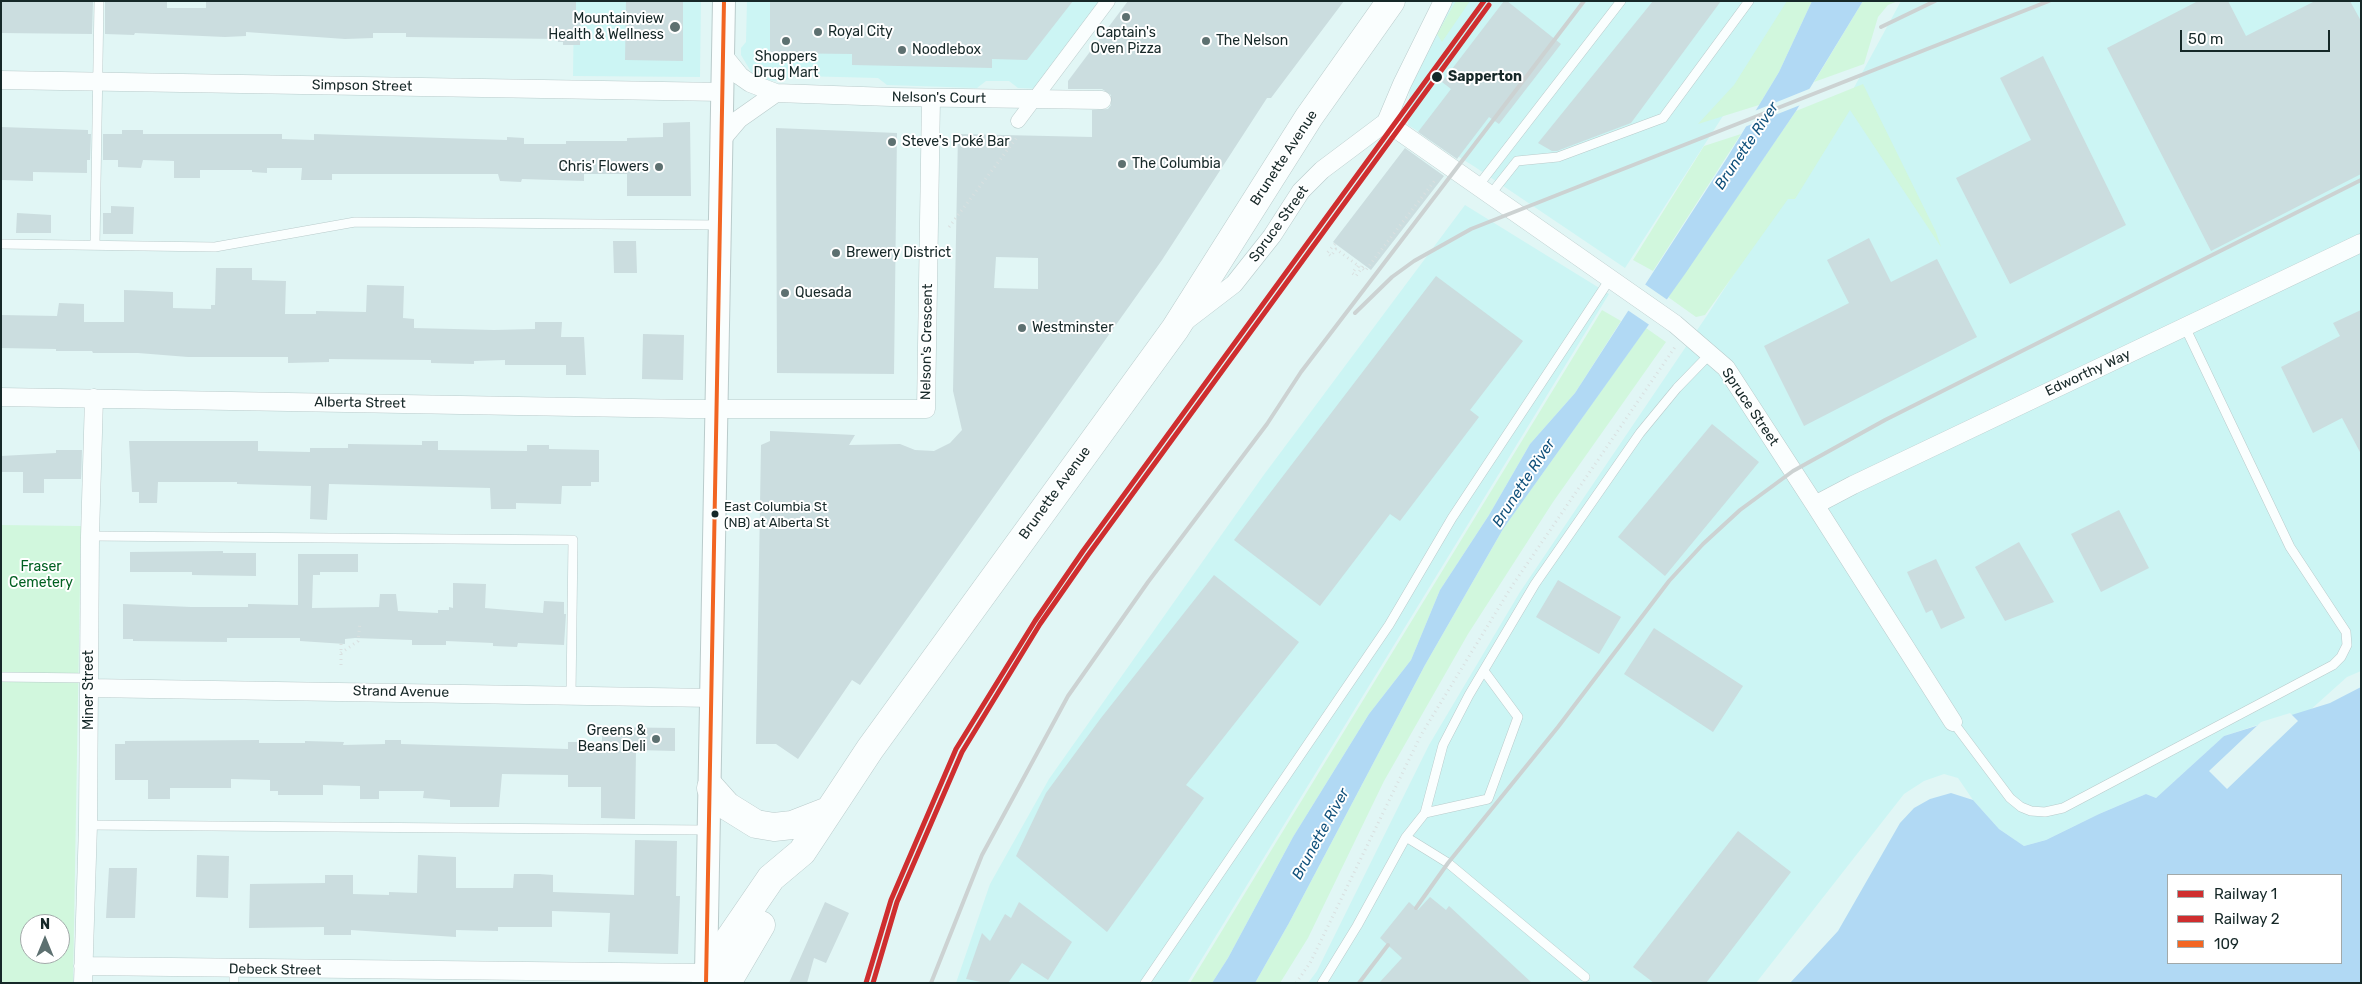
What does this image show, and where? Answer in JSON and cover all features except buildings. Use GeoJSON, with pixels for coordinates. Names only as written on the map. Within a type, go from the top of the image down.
{"type":"FeatureCollection","features":[{"type":"Feature","properties":{"kind":"main road","name":"Brunette Avenue"},"geometry":{"type":"LineString","coordinates":[[713,980],[780,894],[802,852],[828,811],[1012,552],[1176,329],[1309,117],[1391,1]]}},
{"type":"Feature","properties":{"kind":"main road"},"geometry":{"type":"LineString","coordinates":[[711,788],[726,806],[756,824],[774,827],[792,825],[828,811]]}},
{"type":"Feature","properties":{"kind":"street"},"geometry":{"type":"LineString","coordinates":[[713,980],[710,830],[724,1]]}},
{"type":"Feature","properties":{"kind":"street"},"geometry":{"type":"LineString","coordinates":[[1021,125],[1035,99],[1108,1]]}},
{"type":"Feature","properties":{"kind":"street"},"geometry":{"type":"LineString","coordinates":[[1386,122],[1402,84],[1443,1]]}},
{"type":"Feature","properties":{"kind":"street","name":"Nelson's Court"},"geometry":{"type":"LineString","coordinates":[[723,55],[740,76],[750,83],[776,93],[930,98],[1102,100]]}},
{"type":"Feature","properties":{"kind":"street","name":"Simpson Street"},"geometry":{"type":"LineString","coordinates":[[1,80],[723,92]]}},
{"type":"Feature","properties":{"kind":"street"},"geometry":{"type":"LineString","coordinates":[[722,139],[739,119],[776,93]]}},
{"type":"Feature","properties":{"kind":"street","name":"Nelson's Crescent"},"geometry":{"type":"LineString","coordinates":[[718,409],[926,409],[930,98]]}},
{"type":"Feature","properties":{"kind":"street","name":"Spruce Street"},"geometry":{"type":"LineString","coordinates":[[1176,329],[1234,284],[1272,236],[1301,191],[1322,170],[1386,122],[1675,324],[1726,368],[1953,722]]}},
{"type":"Feature","properties":{"kind":"street","name":"Edworthy Way"},"geometry":{"type":"LineString","coordinates":[[1815,505],[2361,243]]}},
{"type":"Feature","properties":{"kind":"street","name":"Alberta Street"},"geometry":{"type":"LineString","coordinates":[[1,396],[718,409]]}},
{"type":"Feature","properties":{"kind":"street","name":"Miner Street"},"geometry":{"type":"LineString","coordinates":[[83,974],[88,825],[90,536],[94,398]]}},
{"type":"Feature","properties":{"kind":"street","name":"Strand Avenue"},"geometry":{"type":"LineString","coordinates":[[89,683],[713,698]]}},
{"type":"Feature","properties":{"kind":"street","name":"Debeck Street"},"geometry":{"type":"LineString","coordinates":[[83,974],[713,980]]}},
{"type":"Feature","properties":{"kind":"lane"},"geometry":{"type":"LineString","coordinates":[[95,245],[99,1]]}},
{"type":"Feature","properties":{"kind":"lane"},"geometry":{"type":"LineString","coordinates":[[1484,191],[1621,1]]}},
{"type":"Feature","properties":{"kind":"lane"},"geometry":{"type":"LineString","coordinates":[[1484,191],[1517,161],[1558,157],[1662,118],[1749,1]]}},
{"type":"Feature","properties":{"kind":"lane"},"geometry":{"type":"LineString","coordinates":[[1,244],[215,247],[355,222],[721,224]]}},
{"type":"Feature","properties":{"kind":"lane"},"geometry":{"type":"LineString","coordinates":[[1146,983],[1388,625],[1452,518],[1610,279]]}},
{"type":"Feature","properties":{"kind":"lane"},"geometry":{"type":"LineString","coordinates":[[1953,722],[2010,798],[2021,807],[2045,812],[2063,808],[2333,665],[2341,657],[2347,645],[2346,632],[2290,547],[2185,327]]}},
{"type":"Feature","properties":{"kind":"lane"},"geometry":{"type":"LineString","coordinates":[[1322,983],[1357,926],[1406,836],[1425,813],[1443,745],[1535,584],[1581,515],[1646,425],[1677,388],[1710,354]]}},
{"type":"Feature","properties":{"kind":"lane"},"geometry":{"type":"LineString","coordinates":[[90,536],[573,540],[571,695]]}},
{"type":"Feature","properties":{"kind":"lane"},"geometry":{"type":"LineString","coordinates":[[1425,813],[1488,800],[1518,717],[1484,671]]}},
{"type":"Feature","properties":{"kind":"lane"},"geometry":{"type":"LineString","coordinates":[[1,677],[89,683]]}},
{"type":"Feature","properties":{"kind":"lane"},"geometry":{"type":"LineString","coordinates":[[88,825],[710,830]]}},
{"type":"Feature","properties":{"kind":"lane"},"geometry":{"type":"LineString","coordinates":[[1406,836],[1448,863],[1585,978]]}},
{"type":"Feature","properties":{"kind":"path"},"geometry":{"type":"LineString","coordinates":[[949,227],[1021,125]]}},
{"type":"Feature","properties":{"kind":"path"},"geometry":{"type":"LineString","coordinates":[[1335,244],[1327,253],[1331,256],[1336,249],[1365,271],[1447,164]]}},
{"type":"Feature","properties":{"kind":"path"},"geometry":{"type":"LineString","coordinates":[[341,653],[358,641],[360,622]]}},
{"type":"Feature","properties":{"kind":"path"},"geometry":{"type":"LineString","coordinates":[[341,644],[341,667]]}},
{"type":"Feature","properties":{"kind":"shaded area"},"geometry":{"type":"Polygon","coordinates":[[[574,1],[701,1],[700,77],[573,76],[574,1]]]}},
{"type":"Feature","properties":{"kind":"shaded area"},"geometry":{"type":"Polygon","coordinates":[[[747,1],[1108,1],[1042,89],[1018,88],[1009,81],[986,81],[977,88],[887,85],[878,78],[799,76],[782,81],[765,80],[753,75],[741,55],[741,48],[746,42],[747,1]]]}},
{"type":"Feature","properties":{"kind":"shaded area"},"geometry":{"type":"Polygon","coordinates":[[[1451,1],[1797,1],[1625,268],[1475,167],[1408,125],[1410,85],[1451,1]]]}},
{"type":"Feature","properties":{"kind":"shaded area"},"geometry":{"type":"Polygon","coordinates":[[[1901,1],[2361,1],[2361,671],[2347,677],[2298,721],[2209,771],[2257,725],[2224,736],[2156,798],[2146,794],[2046,840],[2024,846],[1999,829],[1973,800],[1958,778],[1944,774],[1924,781],[1904,794],[1756,983],[1308,983],[1317,971],[1429,745],[1520,592],[1708,314],[1850,95],[1901,1]]]}},
{"type":"Feature","properties":{"kind":"shaded area"},"geometry":{"type":"Polygon","coordinates":[[[1465,205],[1609,294],[1187,983],[956,983],[990,884],[1049,779],[1263,476],[1465,205]]]}},
{"type":"Feature","properties":{"kind":"green space"},"geometry":{"type":"Polygon","coordinates":[[[1456,1],[1470,1],[1442,42],[1437,34],[1456,1]]]}},
{"type":"Feature","properties":{"kind":"green space"},"geometry":{"type":"Polygon","coordinates":[[[1787,1],[1812,1],[1779,72],[1759,105],[1698,124],[1734,85],[1787,1]]]}},
{"type":"Feature","properties":{"kind":"green space"},"geometry":{"type":"Polygon","coordinates":[[[1863,1],[1898,1],[1888,5],[1878,17],[1864,64],[1814,82],[1863,1]]]}},
{"type":"Feature","properties":{"kind":"green space"},"geometry":{"type":"Polygon","coordinates":[[[1863,84],[1936,232],[1941,247],[1850,110],[1795,199],[1788,199],[1705,315],[1696,317],[1668,297],[1796,111],[1863,84]]]}},
{"type":"Feature","properties":{"kind":"green space"},"geometry":{"type":"Polygon","coordinates":[[[1741,134],[1653,271],[1633,260],[1704,146],[1741,134]]]}},
{"type":"Feature","properties":{"kind":"green space"},"geometry":{"type":"Polygon","coordinates":[[[1602,310],[1621,321],[1575,393],[1530,444],[1489,515],[1440,590],[1411,660],[1369,714],[1293,837],[1228,958],[1212,983],[1190,983],[1602,310]]]}},
{"type":"Feature","properties":{"kind":"green space"},"geometry":{"type":"Polygon","coordinates":[[[1646,328],[1666,342],[1553,502],[1468,634],[1384,781],[1308,938],[1280,983],[1255,983],[1289,923],[1425,665],[1503,529],[1646,328]]]}},
{"type":"Feature","properties":{"kind":"green space","name":"Fraser Cemetery"},"geometry":{"type":"Polygon","coordinates":[[[1,525],[81,526],[73,983],[1,983],[1,525]]]}},
{"type":"Feature","properties":{"kind":"water","name":"Brunette River"},"geometry":{"type":"Polygon","coordinates":[[[1812,1],[1863,1],[1796,111],[1685,274],[1503,529],[1425,665],[1289,923],[1255,983],[1212,983],[1228,958],[1293,837],[1369,714],[1411,660],[1440,590],[1489,515],[1530,444],[1575,393],[1727,158],[1779,72],[1812,1]]]}},
{"type":"Feature","properties":{"kind":"water"},"geometry":{"type":"Polygon","coordinates":[[[2361,687],[2361,983],[1790,983],[1838,931],[1900,823],[1914,808],[1930,799],[1951,793],[1973,800],[1999,829],[2024,846],[2046,840],[2146,794],[2156,798],[2224,736],[2330,703],[2361,687]]]}},
{"type":"Feature","properties":{"kind":"pier"},"geometry":{"type":"Polygon","coordinates":[[[1814,87],[1803,104],[1742,128],[1752,112],[1814,87]]]}},
{"type":"Feature","properties":{"kind":"pier"},"geometry":{"type":"Polygon","coordinates":[[[1643,283],[1669,301],[1651,326],[1626,309],[1643,283]]]}},
{"type":"Feature","properties":{"kind":"pier"},"geometry":{"type":"Polygon","coordinates":[[[2290,713],[2298,721],[2227,789],[2209,771],[2261,722],[2290,713]]]}},
{"type":"Feature","properties":{"kind":"railway"},"geometry":{"type":"LineString","coordinates":[[931,983],[982,855],[1068,696],[1148,582],[1267,424],[1301,372],[1584,1]]}},
{"type":"Feature","properties":{"kind":"railway"},"geometry":{"type":"LineString","coordinates":[[1881,27],[1935,1]]}},
{"type":"Feature","properties":{"kind":"railway"},"geometry":{"type":"LineString","coordinates":[[1355,313],[1392,277],[1414,261],[1471,229],[2049,1]]}},
{"type":"Feature","properties":{"kind":"railway"},"geometry":{"type":"LineString","coordinates":[[1416,908],[1448,863],[1558,727],[1669,581],[1703,544],[1740,510],[1793,471],[1885,420],[2361,180]]}},
{"type":"Feature","properties":{"kind":"railway"},"geometry":{"type":"LineString","coordinates":[[1359,983],[1388,945]]}},
{"type":"Feature","properties":{"kind":"rail line","name":"1"},"geometry":{"type":"LineString","coordinates":[[866,983],[891,900],[956,749],[1035,621],[1083,551],[1484,1]]}},
{"type":"Feature","properties":{"kind":"rail line","name":"2"},"geometry":{"type":"LineString","coordinates":[[873,983],[897,902],[962,752],[1040,624],[1088,555],[1489,5]]}},
{"type":"Feature","properties":{"kind":"transit line","name":"109"},"geometry":{"type":"LineString","coordinates":[[706,983],[724,1]]}},
{"type":"Feature","properties":{"kind":"place","name":"Captain's Oven Pizza"},"geometry":{"type":"Point","coordinates":[1126,17]}},
{"type":"Feature","properties":{"kind":"place","name":"Mountainview Health & Wellness"},"geometry":{"type":"Point","coordinates":[675,27]}},
{"type":"Feature","properties":{"kind":"place","name":"Royal City"},"geometry":{"type":"Point","coordinates":[818,32]}},
{"type":"Feature","properties":{"kind":"place","name":"Shoppers Drug Mart"},"geometry":{"type":"Point","coordinates":[786,41]}},
{"type":"Feature","properties":{"kind":"place","name":"The Nelson"},"geometry":{"type":"Point","coordinates":[1206,41]}},
{"type":"Feature","properties":{"kind":"place","name":"Noodlebox"},"geometry":{"type":"Point","coordinates":[902,50]}},
{"type":"Feature","properties":{"kind":"place","name":"Sapperton"},"geometry":{"type":"Point","coordinates":[1437,77]}},
{"type":"Feature","properties":{"kind":"place","name":"Steve's Poké Bar"},"geometry":{"type":"Point","coordinates":[892,142]}},
{"type":"Feature","properties":{"kind":"place","name":"The Columbia"},"geometry":{"type":"Point","coordinates":[1122,164]}},
{"type":"Feature","properties":{"kind":"place","name":"Chris' Flowers"},"geometry":{"type":"Point","coordinates":[659,167]}},
{"type":"Feature","properties":{"kind":"place","name":"Brewery District"},"geometry":{"type":"Point","coordinates":[836,253]}},
{"type":"Feature","properties":{"kind":"place","name":"Quesada"},"geometry":{"type":"Point","coordinates":[785,293]}},
{"type":"Feature","properties":{"kind":"place","name":"Westminster"},"geometry":{"type":"Point","coordinates":[1022,328]}},
{"type":"Feature","properties":{"kind":"place","name":"East Columbia St (NB) at Alberta St"},"geometry":{"type":"Point","coordinates":[715,514]}},
{"type":"Feature","properties":{"kind":"place","name":"Greens & Beans Deli"},"geometry":{"type":"Point","coordinates":[656,739]}}]}
